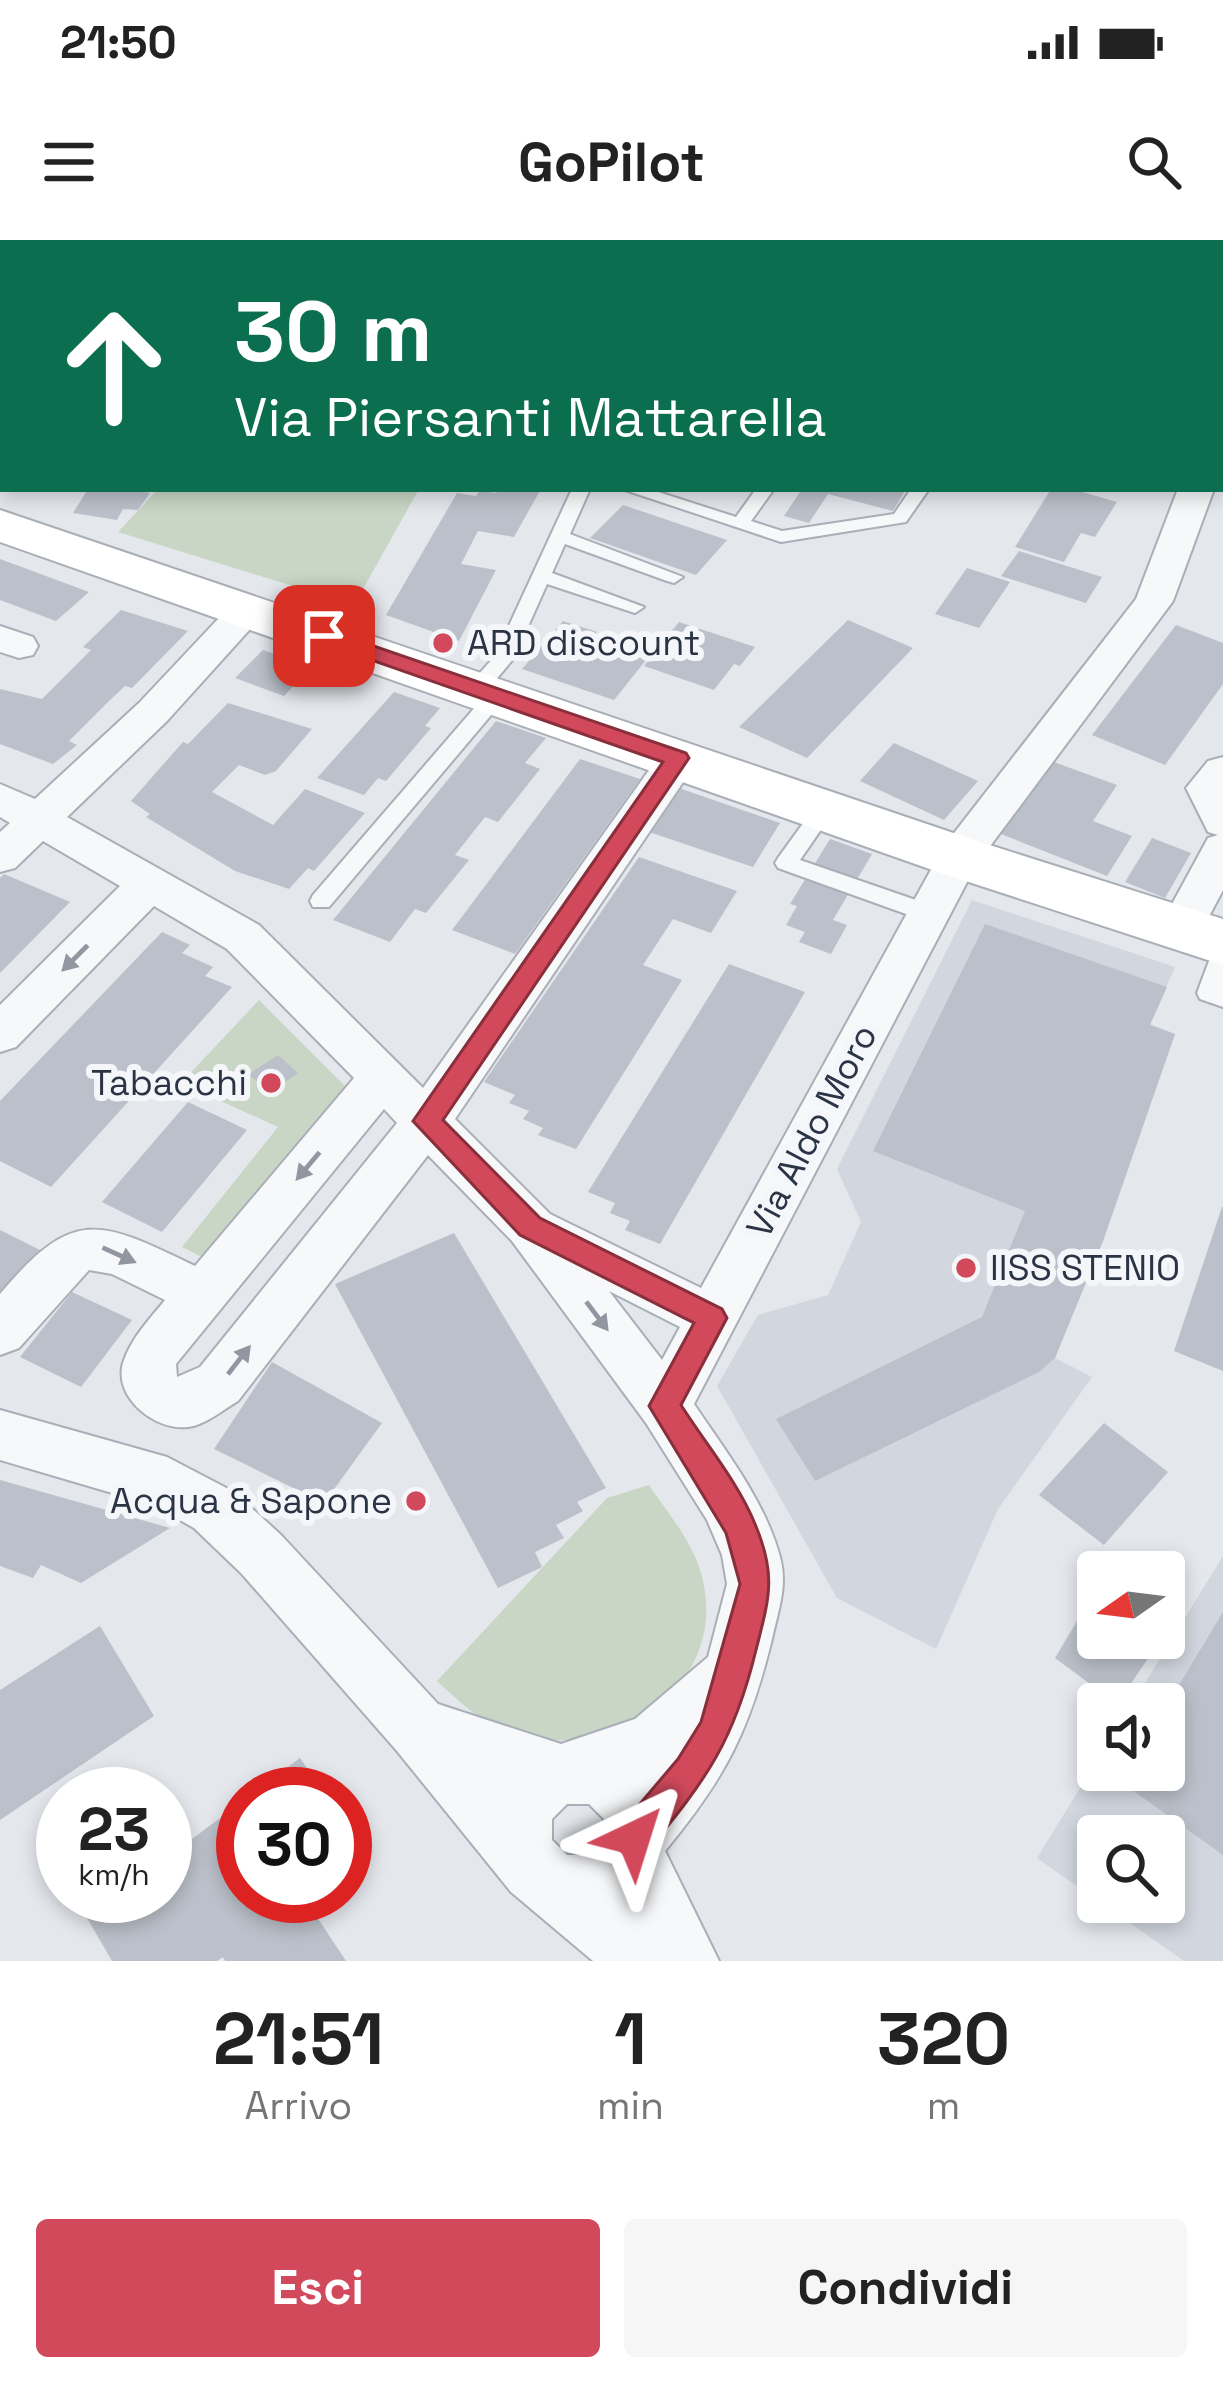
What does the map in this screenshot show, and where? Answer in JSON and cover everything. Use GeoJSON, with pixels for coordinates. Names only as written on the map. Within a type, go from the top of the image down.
{"type":"FeatureCollection","features":[{"type":"Feature","properties":{"kind":"main road"},"geometry":{"type":"LineString","coordinates":[[1,526],[1209,941]]}},
{"type":"Feature","properties":{"kind":"street","name":"Via Aldo Moro"},"geometry":{"type":"LineString","coordinates":[[665,1406],[959,857],[1154,601],[1195,492]]}},
{"type":"Feature","properties":{"kind":"street"},"geometry":{"type":"LineString","coordinates":[[0,857],[153,712],[248,609]]}},
{"type":"Feature","properties":{"kind":"street"},"geometry":{"type":"LineString","coordinates":[[383,1076],[149,1361],[148,1383],[163,1399],[174,1403],[200,1400],[219,1384],[427,1121],[678,758]]}},
{"type":"Feature","properties":{"kind":"street"},"geometry":{"type":"LineString","coordinates":[[1223,771],[1207,788],[1223,822]]}},
{"type":"Feature","properties":{"kind":"street"},"geometry":{"type":"LineString","coordinates":[[0,798],[243,938],[530,1226],[665,1406],[727,1502],[752,1556],[756,1584],[724,1710],[713,1734],[621,1869],[587,1889],[541,1875],[520,1832],[523,1813],[544,1782],[617,1761],[662,1741],[699,1710],[735,1659]]}},
{"type":"Feature","properties":{"kind":"street"},"geometry":{"type":"LineString","coordinates":[[1209,941],[1223,849]]}},
{"type":"Feature","properties":{"kind":"street"},"geometry":{"type":"LineString","coordinates":[[0,1034],[150,883]]}},
{"type":"Feature","properties":{"kind":"street"},"geometry":{"type":"LineString","coordinates":[[530,1226],[712,1318]]}},
{"type":"Feature","properties":{"kind":"street"},"geometry":{"type":"LineString","coordinates":[[0,1332],[58,1261],[86,1246],[104,1248],[202,1294]]}},
{"type":"Feature","properties":{"kind":"street"},"geometry":{"type":"LineString","coordinates":[[0,1435],[167,1483],[214,1510],[262,1553],[541,1875],[643,1961]]}},
{"type":"Feature","properties":{"kind":"street"},"geometry":{"type":"LineString","coordinates":[[419,1729],[568,1772],[596,1773],[625,1795],[633,1812],[633,1845],[686,1961]]}},
{"type":"Feature","properties":{"kind":"lane"},"geometry":{"type":"LineString","coordinates":[[321,901],[487,693],[580,492]]}},
{"type":"Feature","properties":{"kind":"lane"},"geometry":{"type":"LineString","coordinates":[[641,492],[781,537],[900,518],[918,492]]}},
{"type":"Feature","properties":{"kind":"lane"},"geometry":{"type":"LineString","coordinates":[[740,524],[763,492]]}},
{"type":"Feature","properties":{"kind":"lane"},"geometry":{"type":"LineString","coordinates":[[559,536],[674,577]]}},
{"type":"Feature","properties":{"kind":"lane"},"geometry":{"type":"LineString","coordinates":[[541,576],[634,607]]}},
{"type":"Feature","properties":{"kind":"lane"},"geometry":{"type":"LineString","coordinates":[[824,809],[786,863],[928,913]]}},
{"type":"Feature","properties":{"kind":"lane"},"geometry":{"type":"LineString","coordinates":[[1209,941],[1208,992],[1223,998]]}},
{"type":"Feature","properties":{"kind":"shaded area","name":"IISS STENIO"},"geometry":{"type":"Polygon","coordinates":[[[972,900],[1175,967],[1150,1024],[1175,1034],[1103,1241],[1055,1358],[1092,1377],[998,1509],[936,1649],[837,1598],[717,1386],[758,1315],[828,1295],[861,1222],[837,1169],[972,900]]]}},
{"type":"Feature","properties":{"kind":"shaded area"},"geometry":{"type":"Polygon","coordinates":[[[1223,1556],[1223,1961],[1184,1961],[1130,1923],[1185,1923],[1185,1815],[1077,1815],[1077,1886],[1037,1858],[1078,1791],[1185,1791],[1185,1683],[1145,1683],[1160,1659],[1185,1659],[1185,1618],[1223,1556]]]}},
{"type":"Feature","properties":{"kind":"green space"},"geometry":{"type":"Polygon","coordinates":[[[155,492],[417,492],[354,605],[118,532],[155,492]]]}},
{"type":"Feature","properties":{"kind":"green space"},"geometry":{"type":"Polygon","coordinates":[[[259,1000],[349,1090],[208,1260],[182,1247],[278,1127],[181,1083],[259,1000]]]}},
{"type":"Feature","properties":{"kind":"green space"},"geometry":{"type":"Polygon","coordinates":[[[649,1485],[697,1561],[706,1613],[699,1650],[682,1681],[656,1707],[625,1726],[589,1737],[550,1740],[491,1725],[437,1681],[607,1498],[649,1485]]]}},
{"type":"Feature","properties":{"kind":"building"},"geometry":{"type":"Polygon","coordinates":[[[86,492],[150,493],[138,510],[123,509],[117,520],[73,513],[86,492]]]}},
{"type":"Feature","properties":{"kind":"building"},"geometry":{"type":"Polygon","coordinates":[[[539,492],[514,537],[478,531],[461,564],[496,570],[459,641],[386,615],[457,493],[539,492]]]}},
{"type":"Feature","properties":{"kind":"building"},"geometry":{"type":"Polygon","coordinates":[[[800,492],[904,492],[893,511],[828,494],[809,523],[784,516],[800,492]]]}},
{"type":"Feature","properties":{"kind":"building"},"geometry":{"type":"Polygon","coordinates":[[[1049,492],[1082,492],[1117,502],[1095,537],[1081,533],[1064,562],[1015,547],[1049,492]]]}},
{"type":"Feature","properties":{"kind":"building"},"geometry":{"type":"Polygon","coordinates":[[[623,505],[727,540],[696,575],[590,538],[623,505]]]}},
{"type":"Feature","properties":{"kind":"building"},"geometry":{"type":"Polygon","coordinates":[[[1019,551],[1102,577],[1086,603],[1001,576],[1019,551]]]}},
{"type":"Feature","properties":{"kind":"building"},"geometry":{"type":"Polygon","coordinates":[[[0,559],[89,592],[56,621],[0,600],[0,559]]]}},
{"type":"Feature","properties":{"kind":"building"},"geometry":{"type":"Polygon","coordinates":[[[967,568],[1010,582],[979,628],[935,614],[967,568]]]}},
{"type":"Feature","properties":{"kind":"building"},"geometry":{"type":"Polygon","coordinates":[[[121,610],[188,631],[132,688],[125,686],[111,699],[69,741],[77,745],[53,764],[0,744],[0,689],[42,699],[91,650],[83,647],[121,610]]]}},
{"type":"Feature","properties":{"kind":"building"},"geometry":{"type":"Polygon","coordinates":[[[848,620],[913,648],[807,758],[739,727],[848,620]]]}},
{"type":"Feature","properties":{"kind":"building"},"geometry":{"type":"Polygon","coordinates":[[[563,621],[597,632],[582,651],[601,657],[617,638],[654,650],[614,700],[522,669],[563,621]]]}},
{"type":"Feature","properties":{"kind":"building"},"geometry":{"type":"Polygon","coordinates":[[[679,622],[755,647],[714,690],[644,666],[679,622]]]}},
{"type":"Feature","properties":{"kind":"building"},"geometry":{"type":"Polygon","coordinates":[[[1176,625],[1223,643],[1223,684],[1165,765],[1092,735],[1176,625]]]}},
{"type":"Feature","properties":{"kind":"building"},"geometry":{"type":"Polygon","coordinates":[[[263,650],[311,667],[284,696],[235,678],[263,650]]]}},
{"type":"Feature","properties":{"kind":"building"},"geometry":{"type":"Polygon","coordinates":[[[394,692],[440,708],[425,726],[431,728],[386,781],[378,778],[364,795],[317,778],[394,692]]]}},
{"type":"Feature","properties":{"kind":"building"},"geometry":{"type":"Polygon","coordinates":[[[228,703],[312,729],[276,771],[265,775],[239,765],[212,792],[273,825],[305,789],[365,813],[314,871],[308,868],[289,889],[235,871],[146,817],[150,814],[131,801],[183,742],[188,744],[228,703]]]}},
{"type":"Feature","properties":{"kind":"building"},"geometry":{"type":"Polygon","coordinates":[[[496,721],[546,738],[525,763],[540,769],[498,822],[485,817],[455,855],[469,860],[426,913],[415,909],[390,942],[333,920],[496,721]]]}},
{"type":"Feature","properties":{"kind":"building"},"geometry":{"type":"Polygon","coordinates":[[[894,743],[978,781],[944,820],[860,781],[894,743]]]}},
{"type":"Feature","properties":{"kind":"building"},"geometry":{"type":"Polygon","coordinates":[[[580,759],[640,779],[515,954],[452,930],[580,759]]]}},
{"type":"Feature","properties":{"kind":"building"},"geometry":{"type":"Polygon","coordinates":[[[1051,761],[1117,785],[1093,821],[1132,836],[1107,876],[1001,834],[1051,761]]]}},
{"type":"Feature","properties":{"kind":"building"},"geometry":{"type":"Polygon","coordinates":[[[673,786],[780,823],[753,867],[643,830],[673,786]]]}},
{"type":"Feature","properties":{"kind":"building"},"geometry":{"type":"Polygon","coordinates":[[[1152,838],[1191,853],[1165,898],[1125,882],[1152,838]]]}},
{"type":"Feature","properties":{"kind":"building"},"geometry":{"type":"Polygon","coordinates":[[[830,839],[872,854],[833,920],[847,925],[831,954],[799,942],[805,932],[786,925],[797,906],[790,904],[830,839]]]}},
{"type":"Feature","properties":{"kind":"building"},"geometry":{"type":"Polygon","coordinates":[[[639,857],[737,891],[711,933],[673,919],[643,965],[682,980],[576,1149],[538,1135],[543,1128],[523,1119],[529,1111],[509,1103],[515,1095],[484,1082],[639,857]]]}},
{"type":"Feature","properties":{"kind":"building"},"geometry":{"type":"Polygon","coordinates":[[[4,874],[70,902],[0,973],[0,878],[4,874]]]}},
{"type":"Feature","properties":{"kind":"building"},"geometry":{"type":"Polygon","coordinates":[[[985,924],[1167,987],[1150,1025],[1175,1034],[1103,1241],[1055,1358],[1039,1372],[815,1481],[776,1419],[982,1317],[1025,1211],[873,1151],[985,924]]]}},
{"type":"Feature","properties":{"kind":"building"},"geometry":{"type":"Polygon","coordinates":[[[162,932],[190,945],[182,953],[213,967],[205,976],[232,987],[51,1187],[0,1161],[0,1101],[162,932]]]}},
{"type":"Feature","properties":{"kind":"building"},"geometry":{"type":"Polygon","coordinates":[[[729,964],[805,992],[660,1244],[625,1230],[630,1221],[610,1213],[615,1203],[588,1192],[729,964]]]}},
{"type":"Feature","properties":{"kind":"building","name":"Tabacchi"},"geometry":{"type":"Polygon","coordinates":[[[278,1055],[298,1073],[269,1093],[249,1074],[278,1055]]]}},
{"type":"Feature","properties":{"kind":"building"},"geometry":{"type":"Polygon","coordinates":[[[188,1102],[247,1130],[162,1232],[102,1202],[188,1102]]]}},
{"type":"Feature","properties":{"kind":"building"},"geometry":{"type":"Polygon","coordinates":[[[1223,1207],[1223,1371],[1174,1351],[1223,1207]]]}},
{"type":"Feature","properties":{"kind":"building"},"geometry":{"type":"Polygon","coordinates":[[[0,1230],[42,1251],[0,1300],[0,1230]]]}},
{"type":"Feature","properties":{"kind":"building"},"geometry":{"type":"Polygon","coordinates":[[[454,1233],[606,1488],[577,1502],[583,1511],[556,1525],[564,1538],[535,1552],[542,1567],[498,1588],[335,1284],[454,1233]]]}},
{"type":"Feature","properties":{"kind":"building"},"geometry":{"type":"Polygon","coordinates":[[[72,1292],[132,1320],[81,1387],[20,1357],[72,1292]]]}},
{"type":"Feature","properties":{"kind":"building"},"geometry":{"type":"Polygon","coordinates":[[[272,1362],[382,1423],[324,1503],[214,1449],[272,1362]]]}},
{"type":"Feature","properties":{"kind":"building"},"geometry":{"type":"Polygon","coordinates":[[[1104,1423],[1168,1472],[1104,1545],[1039,1495],[1104,1423]]]}},
{"type":"Feature","properties":{"kind":"building"},"geometry":{"type":"Polygon","coordinates":[[[0,1480],[170,1528],[81,1583],[41,1565],[33,1578],[0,1566],[0,1480]]]}},
{"type":"Feature","properties":{"kind":"building"},"geometry":{"type":"Polygon","coordinates":[[[1223,1612],[1223,1855],[1185,1828],[1185,1815],[1167,1815],[1134,1791],[1185,1791],[1185,1683],[1180,1683],[1223,1612]]]}},
{"type":"Feature","properties":{"kind":"building"},"geometry":{"type":"Polygon","coordinates":[[[1077,1621],[1077,1659],[1148,1659],[1131,1683],[1089,1683],[1055,1658],[1077,1621]]]}},
{"type":"Feature","properties":{"kind":"building"},"geometry":{"type":"Polygon","coordinates":[[[100,1626],[154,1716],[78,1767],[36,1767],[36,1796],[0,1820],[0,1690],[100,1626]]]}},
{"type":"Feature","properties":{"kind":"building"},"geometry":{"type":"Polygon","coordinates":[[[216,1821],[216,1923],[321,1923],[346,1961],[225,1961],[223,1957],[217,1961],[112,1961],[90,1923],[192,1923],[192,1839],[216,1821]]]}},
{"type":"Feature","properties":{"kind":"place","name":"ARD discount"},"geometry":{"type":"Point","coordinates":[443,643]}},
{"type":"Feature","properties":{"kind":"place","name":"Tabacchi"},"geometry":{"type":"Point","coordinates":[271,1083]}},
{"type":"Feature","properties":{"kind":"place","name":"IISS STENIO"},"geometry":{"type":"Point","coordinates":[966,1268]}},
{"type":"Feature","properties":{"kind":"place","name":"Acqua & Sapone"},"geometry":{"type":"Point","coordinates":[416,1501]}},
{"type":"Feature","properties":{"kind":"route"},"geometry":{"type":"LineString","coordinates":[[324,636],[678,758],[427,1121],[530,1226],[712,1318],[665,1406],[741,1528],[756,1584],[724,1710],[713,1734],[691,1771],[634,1838]]}}]}
